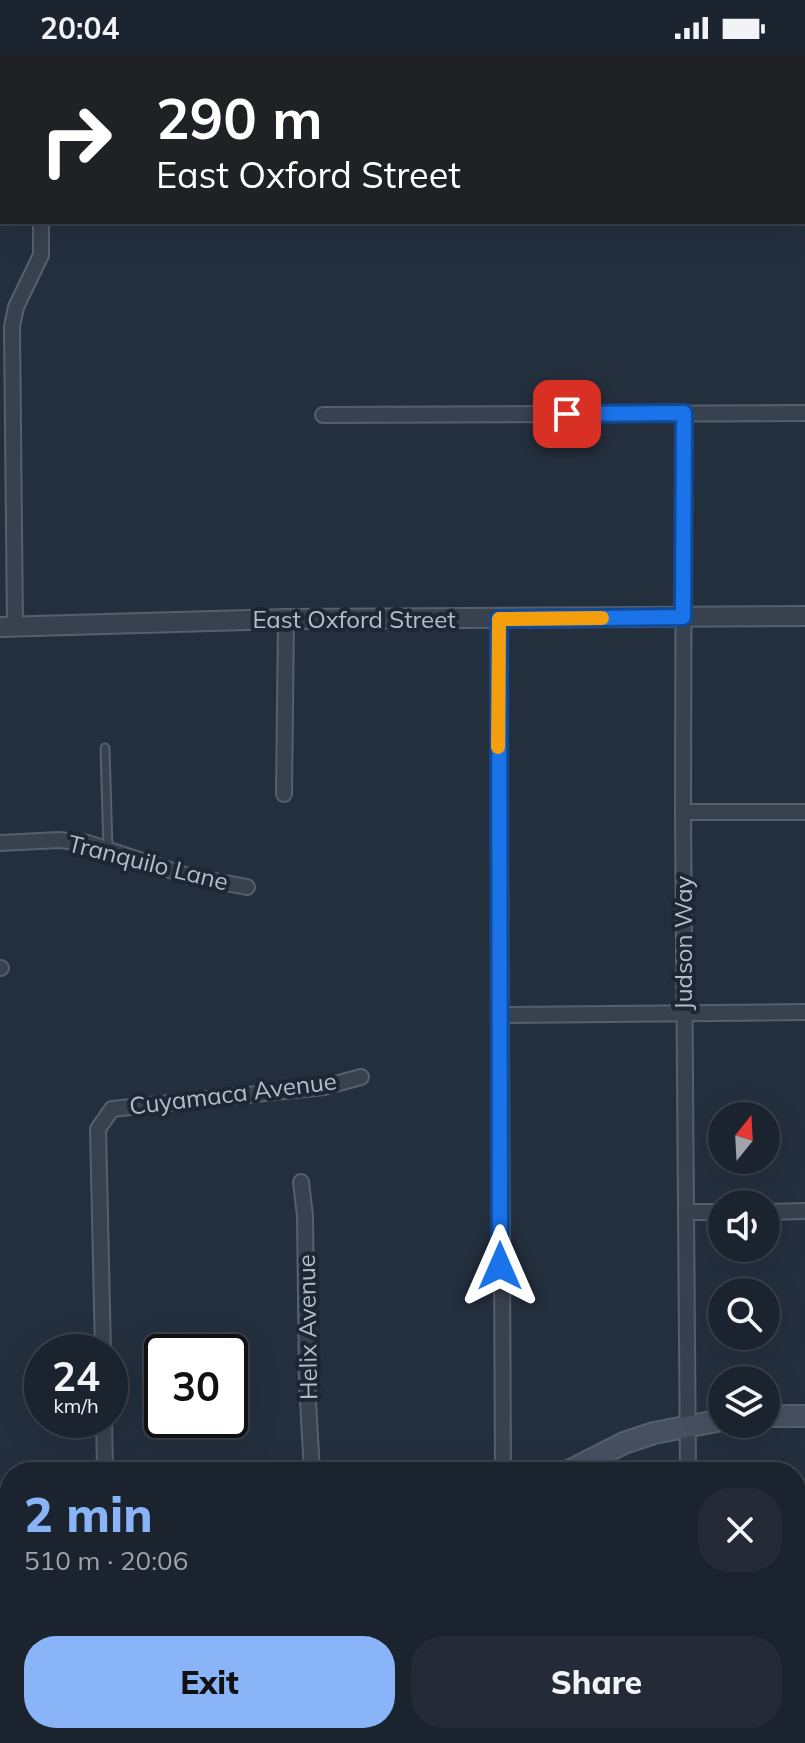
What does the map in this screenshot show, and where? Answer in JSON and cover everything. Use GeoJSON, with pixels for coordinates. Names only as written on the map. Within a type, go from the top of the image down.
{"type":"FeatureCollection","features":[{"type":"Feature","properties":{"kind":"main road"},"geometry":{"type":"LineString","coordinates":[[780,1416],[805,1416]]}},
{"type":"Feature","properties":{"kind":"main road"},"geometry":{"type":"LineString","coordinates":[[587,1462],[624,1443],[708,1422]]}},
{"type":"Feature","properties":{"kind":"street"},"geometry":{"type":"LineString","coordinates":[[7,627],[12,327],[16,307],[41,255],[41,224]]}},
{"type":"Feature","properties":{"kind":"street","name":"Judson Way"},"geometry":{"type":"LineString","coordinates":[[684,413],[683,812],[688,1462]]}},
{"type":"Feature","properties":{"kind":"street"},"geometry":{"type":"LineString","coordinates":[[323,415],[805,413]]}},
{"type":"Feature","properties":{"kind":"street","name":"East Oxford Street"},"geometry":{"type":"LineString","coordinates":[[7,627],[286,619],[805,616]]}},
{"type":"Feature","properties":{"kind":"street"},"geometry":{"type":"LineString","coordinates":[[284,794],[286,619]]}},
{"type":"Feature","properties":{"kind":"street"},"geometry":{"type":"LineString","coordinates":[[499,619],[503,1462]]}},
{"type":"Feature","properties":{"kind":"street"},"geometry":{"type":"LineString","coordinates":[[683,812],[805,812]]}},
{"type":"Feature","properties":{"kind":"street","name":"Tranquilo Lane"},"geometry":{"type":"LineString","coordinates":[[0,843],[59,840],[88,843],[188,876],[247,887]]}},
{"type":"Feature","properties":{"kind":"street"},"geometry":{"type":"LineString","coordinates":[[499,1015],[805,1012]]}},
{"type":"Feature","properties":{"kind":"street","name":"Cuyamaca Avenue"},"geometry":{"type":"LineString","coordinates":[[103,1334],[98,1129],[112,1109],[324,1087],[361,1077]]}},
{"type":"Feature","properties":{"kind":"street","name":"Helix Avenue"},"geometry":{"type":"LineString","coordinates":[[301,1182],[305,1216],[312,1462]]}},
{"type":"Feature","properties":{"kind":"street"},"geometry":{"type":"LineString","coordinates":[[780,1212],[805,1211]]}},
{"type":"Feature","properties":{"kind":"street"},"geometry":{"type":"LineString","coordinates":[[687,1212],[708,1212]]}},
{"type":"Feature","properties":{"kind":"street"},"geometry":{"type":"LineString","coordinates":[[104,1438],[105,1462]]}},
{"type":"Feature","properties":{"kind":"lane"},"geometry":{"type":"LineString","coordinates":[[105,748],[108,849]]}},
{"type":"Feature","properties":{"kind":"slow traffic"},"geometry":{"type":"LineString","coordinates":[[498,747],[499,619],[602,618]]}},
{"type":"Feature","properties":{"kind":"route"},"geometry":{"type":"LineString","coordinates":[[500,1266],[499,619],[683,617],[684,413],[567,414]]}}]}
